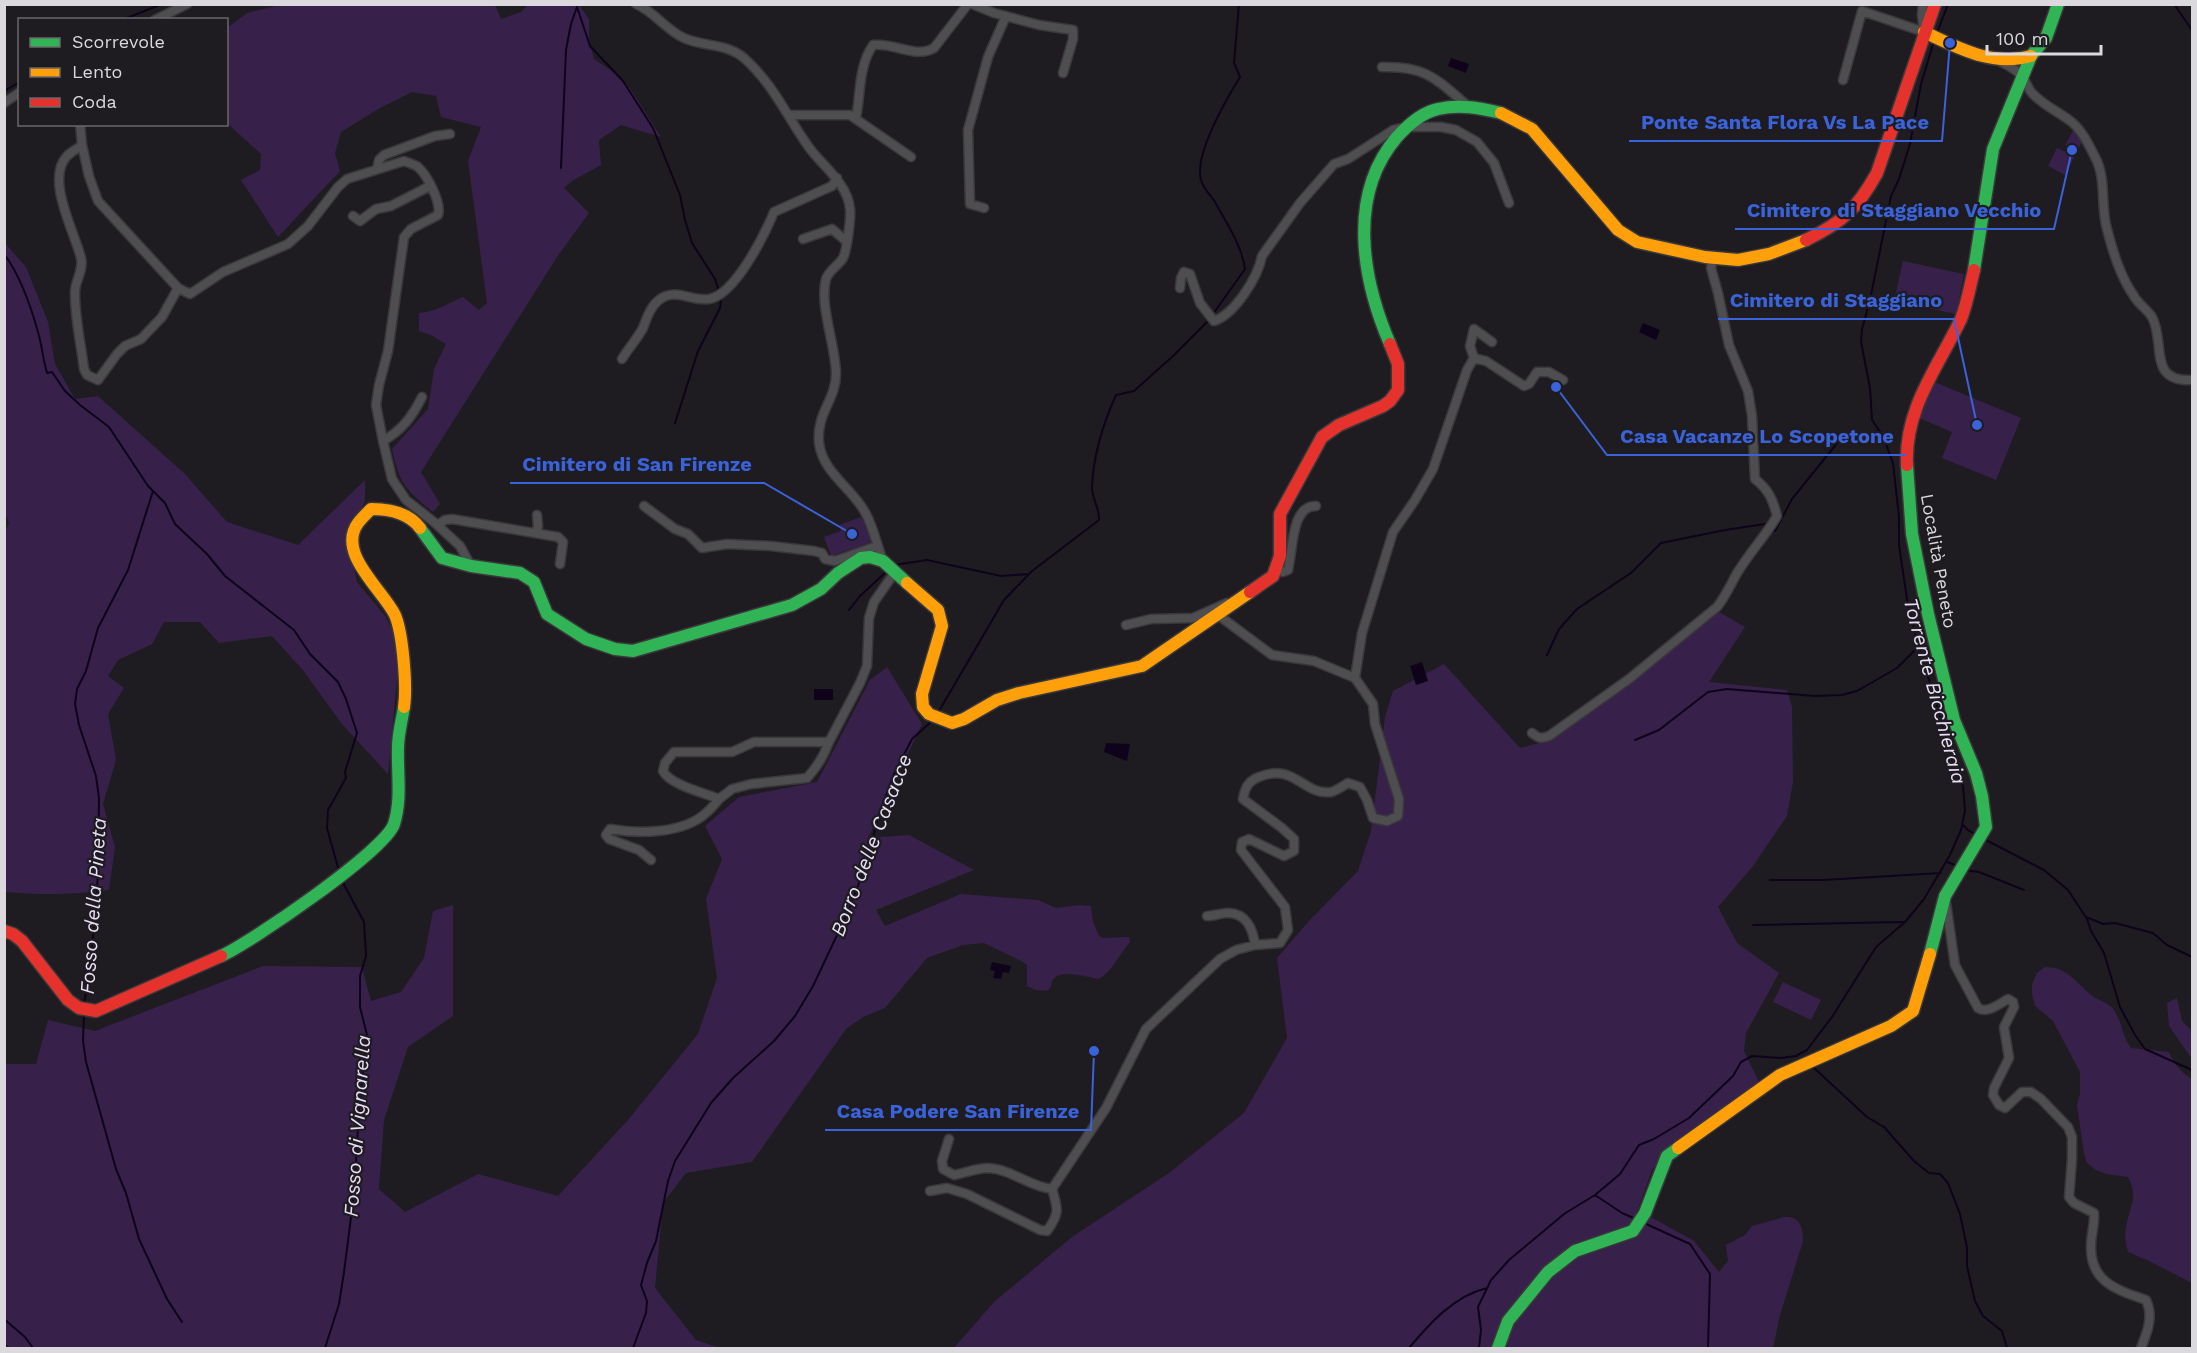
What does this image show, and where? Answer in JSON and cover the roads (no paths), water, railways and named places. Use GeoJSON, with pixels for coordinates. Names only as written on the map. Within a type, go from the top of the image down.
{"type":"FeatureCollection","features":[{"type":"Feature","properties":{"kind":"main road"},"geometry":{"type":"LineString","coordinates":[[4,931],[10,931],[21,939],[68,1001],[80,1009],[96,1011],[226,954],[268,930],[373,851],[393,827],[399,798],[399,745],[406,693],[395,616],[359,564],[352,540],[357,524],[371,509],[390,509],[416,523],[442,558],[471,566],[520,573],[534,582],[547,614],[586,639],[615,649],[633,651],[792,605],[821,589],[838,573],[861,558],[870,557],[883,561],[938,610],[942,626],[922,694],[923,707],[929,714],[952,723],[964,719],[997,700],[1019,693],[1142,666],[1273,576],[1280,556],[1280,514],[1322,437],[1339,425],[1383,406],[1398,390],[1398,364],[1373,298],[1366,263],[1363,218],[1370,187],[1384,152],[1406,127],[1436,110],[1468,106],[1502,113],[1532,129],[1624,235],[1635,242],[1713,258],[1739,260],[1781,249],[1836,224],[1858,204],[1877,173],[1932,36],[1935,4]]}},
{"type":"Feature","properties":{"kind":"main road","name":"Località Peneto"},"geometry":{"type":"LineString","coordinates":[[1498,1348],[1508,1321],[1548,1272],[1575,1251],[1633,1231],[1645,1213],[1667,1156],[1780,1075],[1891,1026],[1913,1011],[1945,896],[1986,827],[1976,773],[1954,720],[1928,614],[1912,534],[1907,460],[1911,425],[1918,400],[1961,318],[1968,296],[1974,270],[1989,165],[1999,133],[2031,56],[2046,38],[2058,4]]}},
{"type":"Feature","properties":{"kind":"main road"},"geometry":{"type":"LineString","coordinates":[[1932,36],[2001,62],[2022,60],[2031,56]]}},
{"type":"Feature","properties":{"kind":"street"},"geometry":{"type":"LineString","coordinates":[[159,18],[187,4]]}},
{"type":"Feature","properties":{"kind":"street"},"geometry":{"type":"LineString","coordinates":[[636,4],[645,8],[685,39],[727,48],[742,57],[773,89],[808,147],[837,178],[850,208],[842,259],[834,266],[826,279],[825,298],[836,375],[833,392],[819,423],[819,444],[822,455],[834,475],[853,495],[866,514],[883,561]]}},
{"type":"Feature","properties":{"kind":"street"},"geometry":{"type":"LineString","coordinates":[[856,118],[861,95],[861,71],[873,45],[881,44],[916,52],[927,52],[934,48],[968,4]]}},
{"type":"Feature","properties":{"kind":"street"},"geometry":{"type":"LineString","coordinates":[[972,4],[1039,25],[1073,30],[1073,39],[1063,72]]}},
{"type":"Feature","properties":{"kind":"street"},"geometry":{"type":"LineString","coordinates":[[1923,4],[1922,15],[1932,36]]}},
{"type":"Feature","properties":{"kind":"street"},"geometry":{"type":"LineString","coordinates":[[1843,80],[1862,11],[1932,36]]}},
{"type":"Feature","properties":{"kind":"street"},"geometry":{"type":"LineString","coordinates":[[984,208],[970,204],[968,130],[986,65],[1006,16]]}},
{"type":"Feature","properties":{"kind":"street"},"geometry":{"type":"LineString","coordinates":[[2001,62],[2011,66],[2022,76],[2031,92],[2046,106],[2076,125],[2096,159],[2103,179],[2102,207],[2106,227],[2121,273],[2134,297],[2152,317],[2161,364],[2168,375],[2181,381],[2193,380]]}},
{"type":"Feature","properties":{"kind":"street"},"geometry":{"type":"LineString","coordinates":[[1382,67],[1405,67],[1423,72],[1440,82],[1468,106]]}},
{"type":"Feature","properties":{"kind":"street"},"geometry":{"type":"LineString","coordinates":[[4,103],[18,93]]}},
{"type":"Feature","properties":{"kind":"street"},"geometry":{"type":"LineString","coordinates":[[790,116],[850,115],[911,157]]}},
{"type":"Feature","properties":{"kind":"street"},"geometry":{"type":"LineString","coordinates":[[80,126],[89,176],[98,201],[178,288],[189,294],[223,272],[288,244],[308,226],[338,187],[347,179],[404,161],[420,168],[438,198],[440,210],[438,215],[411,229],[404,237],[388,351],[376,405],[392,479],[406,500],[460,546],[471,566]]}},
{"type":"Feature","properties":{"kind":"street"},"geometry":{"type":"LineString","coordinates":[[1180,288],[1184,272],[1190,274],[1200,303],[1214,321],[1221,319],[1247,290],[1260,268],[1262,256],[1300,203],[1334,164],[1348,159],[1393,130],[1406,127],[1441,127],[1456,130],[1477,142],[1494,163],[1509,203]]}},
{"type":"Feature","properties":{"kind":"street"},"geometry":{"type":"LineString","coordinates":[[377,169],[379,160],[384,155],[435,136],[450,134]]}},
{"type":"Feature","properties":{"kind":"street"},"geometry":{"type":"LineString","coordinates":[[82,145],[66,157],[60,170],[59,183],[72,238],[81,259],[81,272],[75,295],[84,369],[87,375],[98,380],[125,346],[141,339],[162,317],[178,288]]}},
{"type":"Feature","properties":{"kind":"street"},"geometry":{"type":"LineString","coordinates":[[622,359],[658,300],[669,295],[682,294],[708,299],[721,294],[765,234],[774,212],[832,186],[837,178]]}},
{"type":"Feature","properties":{"kind":"street"},"geometry":{"type":"LineString","coordinates":[[353,216],[360,221],[376,209],[392,206],[430,186]]}},
{"type":"Feature","properties":{"kind":"street"},"geometry":{"type":"LineString","coordinates":[[803,238],[832,229],[846,241]]}},
{"type":"Feature","properties":{"kind":"street"},"geometry":{"type":"LineString","coordinates":[[1532,733],[1538,738],[1549,736],[1629,679],[1717,607],[1777,516],[1766,487],[1755,479],[1752,416],[1748,391],[1729,345],[1711,268],[1713,258]]}},
{"type":"Feature","properties":{"kind":"street"},"geometry":{"type":"LineString","coordinates":[[1355,678],[1362,633],[1393,532],[1433,469],[1473,358],[1470,346],[1474,329],[1492,342]]}},
{"type":"Feature","properties":{"kind":"street"},"geometry":{"type":"LineString","coordinates":[[1473,358],[1486,361],[1524,386],[1529,384],[1536,372],[1549,372],[1563,380]]}},
{"type":"Feature","properties":{"kind":"street"},"geometry":{"type":"LineString","coordinates":[[383,441],[399,432],[413,416],[422,397]]}},
{"type":"Feature","properties":{"kind":"street"},"geometry":{"type":"LineString","coordinates":[[644,506],[675,528],[688,534],[702,548],[727,544],[771,546],[814,551],[835,561],[877,546]]}},
{"type":"Feature","properties":{"kind":"street"},"geometry":{"type":"LineString","coordinates":[[1276,569],[1283,572],[1288,570],[1296,523],[1301,511],[1309,506],[1316,506]]}},
{"type":"Feature","properties":{"kind":"street"},"geometry":{"type":"LineString","coordinates":[[536,533],[537,514]]}},
{"type":"Feature","properties":{"kind":"street"},"geometry":{"type":"LineString","coordinates":[[438,525],[445,520],[452,519],[558,537],[563,542],[560,564]]}},
{"type":"Feature","properties":{"kind":"street"},"geometry":{"type":"LineString","coordinates":[[651,860],[639,850],[609,839],[606,834],[610,829],[629,832],[666,830],[705,815],[732,789],[751,784],[807,777],[814,771],[825,754],[867,666],[869,618],[883,587],[895,572]]}},
{"type":"Feature","properties":{"kind":"street"},"geometry":{"type":"LineString","coordinates":[[1126,625],[1151,620],[1193,618],[1236,601]]}},
{"type":"Feature","properties":{"kind":"street"},"geometry":{"type":"LineString","coordinates":[[1052,1189],[1106,1108],[1146,1029],[1220,959],[1236,950],[1255,945],[1280,943],[1288,930],[1285,907],[1241,850],[1242,842],[1249,839],[1284,856],[1294,851],[1294,839],[1243,799],[1245,788],[1254,779],[1269,772],[1290,774],[1315,789],[1331,792],[1348,783],[1360,787],[1373,818],[1387,821],[1398,816],[1398,799],[1375,724],[1373,704],[1355,678],[1314,662],[1272,655],[1218,615]]}},
{"type":"Feature","properties":{"kind":"street"},"geometry":{"type":"LineString","coordinates":[[720,799],[665,777],[663,771],[668,757],[674,752],[732,752],[754,742],[829,742]]}},
{"type":"Feature","properties":{"kind":"street"},"geometry":{"type":"LineString","coordinates":[[1945,896],[1955,965],[1978,1008],[1982,1011],[1987,1010],[2008,999],[2013,1002],[2014,1007],[2004,1027],[2009,1058],[1994,1088],[1993,1095],[1999,1105],[2005,1108],[2022,1092],[2031,1092],[2068,1127],[2072,1137],[2069,1197],[2074,1203],[2094,1212],[2090,1246],[2093,1264],[2107,1285],[2146,1300],[2148,1304],[2150,1312],[2147,1332],[2141,1348]]}},
{"type":"Feature","properties":{"kind":"street"},"geometry":{"type":"LineString","coordinates":[[1208,916],[1228,913],[1240,916],[1248,922],[1254,932],[1255,945]]}},
{"type":"Feature","properties":{"kind":"street"},"geometry":{"type":"LineString","coordinates":[[950,1139],[942,1161],[943,1168],[954,1175],[986,1168],[1002,1170],[1044,1188],[1052,1189]]}},
{"type":"Feature","properties":{"kind":"street"},"geometry":{"type":"LineString","coordinates":[[930,1191],[947,1188],[967,1194],[1040,1230],[1047,1231],[1056,1219],[1058,1209],[1052,1189]]}},
{"type":"Feature","properties":{"kind":"waterway"},"geometry":{"type":"LineString","coordinates":[[127,18],[162,4]]}},
{"type":"Feature","properties":{"kind":"waterway"},"geometry":{"type":"LineString","coordinates":[[561,168],[566,50],[578,4]]}},
{"type":"Feature","properties":{"kind":"waterway","name":"Borro delle Casacce"},"geometry":{"type":"LineString","coordinates":[[1213,314],[1245,269],[1237,243],[1215,202],[1203,186],[1200,172],[1201,159],[1212,129],[1240,77],[1234,63],[1239,4]]}},
{"type":"Feature","properties":{"kind":"waterway","name":"Torrente Bicchieraia"},"geometry":{"type":"LineString","coordinates":[[1937,33],[1948,4]]}},
{"type":"Feature","properties":{"kind":"waterway"},"geometry":{"type":"LineString","coordinates":[[2174,4],[2192,30]]}},
{"type":"Feature","properties":{"kind":"waterway"},"geometry":{"type":"LineString","coordinates":[[577,7],[590,46],[623,81],[653,128],[680,195],[692,243],[715,279],[719,292]]}},
{"type":"Feature","properties":{"kind":"waterway","name":"Torrente Bicchieraia"},"geometry":{"type":"LineString","coordinates":[[1479,1348],[1481,1330],[1478,1307],[1491,1280],[1509,1260],[1564,1214],[1595,1195],[1620,1174],[1639,1145],[1654,1139],[1689,1118],[1733,1076],[1741,1062],[1752,1056],[1781,1058],[1796,1056],[1807,1050],[1832,1017],[1876,947],[1905,922],[1924,899],[1950,855],[1961,830],[1965,811],[1963,786],[1914,630],[1899,545],[1899,517],[1893,463],[1883,436],[1872,420],[1870,388],[1861,342],[1891,196],[1910,144],[1921,84],[1934,41]]}},
{"type":"Feature","properties":{"kind":"waterway"},"geometry":{"type":"LineString","coordinates":[[4,91],[18,83]]}},
{"type":"Feature","properties":{"kind":"waterway","name":"Fosso di Vignarella"},"geometry":{"type":"LineString","coordinates":[[4,254],[20,281],[28,302],[47,373],[52,372],[65,391],[109,427],[148,486],[165,503],[175,524],[207,554],[225,576],[294,630],[310,654],[338,682],[357,733],[345,772],[346,778],[328,810],[327,828],[339,871]]}},
{"type":"Feature","properties":{"kind":"waterway"},"geometry":{"type":"LineString","coordinates":[[675,423],[698,351],[720,308],[721,298]]}},
{"type":"Feature","properties":{"kind":"waterway","name":"Borro delle Casacce"},"geometry":{"type":"LineString","coordinates":[[939,711],[1004,600],[1032,571],[1099,520],[1092,488],[1094,464],[1103,429],[1116,395],[1134,391],[1210,319]]}},
{"type":"Feature","properties":{"kind":"waterway"},"geometry":{"type":"LineString","coordinates":[[1547,655],[1559,629],[1577,609],[1631,573],[1661,543],[1765,524],[1775,531],[1792,499],[1838,442],[1845,438],[1879,431]]}},
{"type":"Feature","properties":{"kind":"waterway","name":"Fosso della Pineta"},"geometry":{"type":"LineString","coordinates":[[84,1006],[98,875],[99,798],[96,776],[79,725],[75,704],[77,689],[86,671],[98,628],[128,570],[153,491]]}},
{"type":"Feature","properties":{"kind":"waterway"},"geometry":{"type":"LineString","coordinates":[[894,565],[927,560],[1001,576],[1029,574]]}},
{"type":"Feature","properties":{"kind":"waterway"},"geometry":{"type":"LineString","coordinates":[[849,610],[860,596],[887,571]]}},
{"type":"Feature","properties":{"kind":"waterway"},"geometry":{"type":"LineString","coordinates":[[1635,740],[1659,730],[1708,692],[1727,689],[1815,696],[1842,695],[1857,691],[1897,668],[1919,646]]}},
{"type":"Feature","properties":{"kind":"waterway","name":"Borro delle Casacce"},"geometry":{"type":"LineString","coordinates":[[633,1348],[646,1313],[647,1301],[641,1285],[656,1241],[668,1181],[675,1161],[711,1103],[733,1078],[774,1041],[795,1016],[813,986],[847,914],[869,857],[877,820],[894,774],[912,739],[932,721]]}},
{"type":"Feature","properties":{"kind":"waterway"},"geometry":{"type":"LineString","coordinates":[[1962,824],[1976,835]]}},
{"type":"Feature","properties":{"kind":"waterway"},"geometry":{"type":"LineString","coordinates":[[1984,839],[2044,870],[2068,890],[2087,919],[2104,953],[2120,1007],[2135,1035],[2145,1049],[2192,1070]]}},
{"type":"Feature","properties":{"kind":"waterway"},"geometry":{"type":"LineString","coordinates":[[1947,862],[1958,866]]}},
{"type":"Feature","properties":{"kind":"waterway"},"geometry":{"type":"LineString","coordinates":[[1966,870],[1979,872],[2024,890]]}},
{"type":"Feature","properties":{"kind":"waterway"},"geometry":{"type":"LineString","coordinates":[[1770,880],[1823,880],[1941,873]]}},
{"type":"Feature","properties":{"kind":"waterway","name":"Fosso di Vignarella"},"geometry":{"type":"LineString","coordinates":[[325,1348],[339,1304],[344,1272],[354,1194],[359,1110],[367,1035],[360,1007],[360,976],[366,956],[364,922],[341,879]]}},
{"type":"Feature","properties":{"kind":"waterway"},"geometry":{"type":"LineString","coordinates":[[2086,917],[2103,924],[2115,923],[2153,933],[2167,945],[2192,957]]}},
{"type":"Feature","properties":{"kind":"waterway"},"geometry":{"type":"LineString","coordinates":[[1753,925],[1903,922]]}},
{"type":"Feature","properties":{"kind":"waterway","name":"Fosso della Pineta"},"geometry":{"type":"LineString","coordinates":[[84,1014],[83,1041],[86,1062],[116,1169],[126,1193],[139,1239],[167,1299],[182,1322]]}},
{"type":"Feature","properties":{"kind":"waterway"},"geometry":{"type":"LineString","coordinates":[[1813,1067],[1867,1117],[1884,1127],[1914,1161],[1929,1173],[1940,1174],[1948,1183],[1960,1214],[1967,1248],[1967,1266],[1975,1301],[1983,1316],[2002,1331],[2007,1348]]}},
{"type":"Feature","properties":{"kind":"waterway"},"geometry":{"type":"LineString","coordinates":[[1595,1195],[1622,1213],[1636,1219]]}},
{"type":"Feature","properties":{"kind":"waterway"},"geometry":{"type":"LineString","coordinates":[[1644,1223],[1690,1244],[1710,1274],[1708,1348]]}},
{"type":"Feature","properties":{"kind":"waterway"},"geometry":{"type":"LineString","coordinates":[[1409,1348],[1434,1320],[1453,1304],[1487,1288]]}},
{"type":"Feature","properties":{"kind":"waterway"},"geometry":{"type":"LineString","coordinates":[[4,1319],[25,1337],[33,1348]]}},
{"type":"Feature","properties":{"kind":"place","name":"Ponte Santa Flora Vs La Pace"},"geometry":{"type":"Point","coordinates":[1950,43]}},
{"type":"Feature","properties":{"kind":"place","name":"Cimitero di Staggiano Vecchio"},"geometry":{"type":"Point","coordinates":[2072,150]}},
{"type":"Feature","properties":{"kind":"place","name":"Casa Vacanze Lo Scopetone"},"geometry":{"type":"Point","coordinates":[1556,387]}},
{"type":"Feature","properties":{"kind":"place","name":"Cimitero di Staggiano"},"geometry":{"type":"Point","coordinates":[1977,425]}},
{"type":"Feature","properties":{"kind":"place","name":"Cimitero di San Firenze"},"geometry":{"type":"Point","coordinates":[852,534]}},
{"type":"Feature","properties":{"kind":"place","name":"Casa Podere San Firenze"},"geometry":{"type":"Point","coordinates":[1094,1051]}}]}
